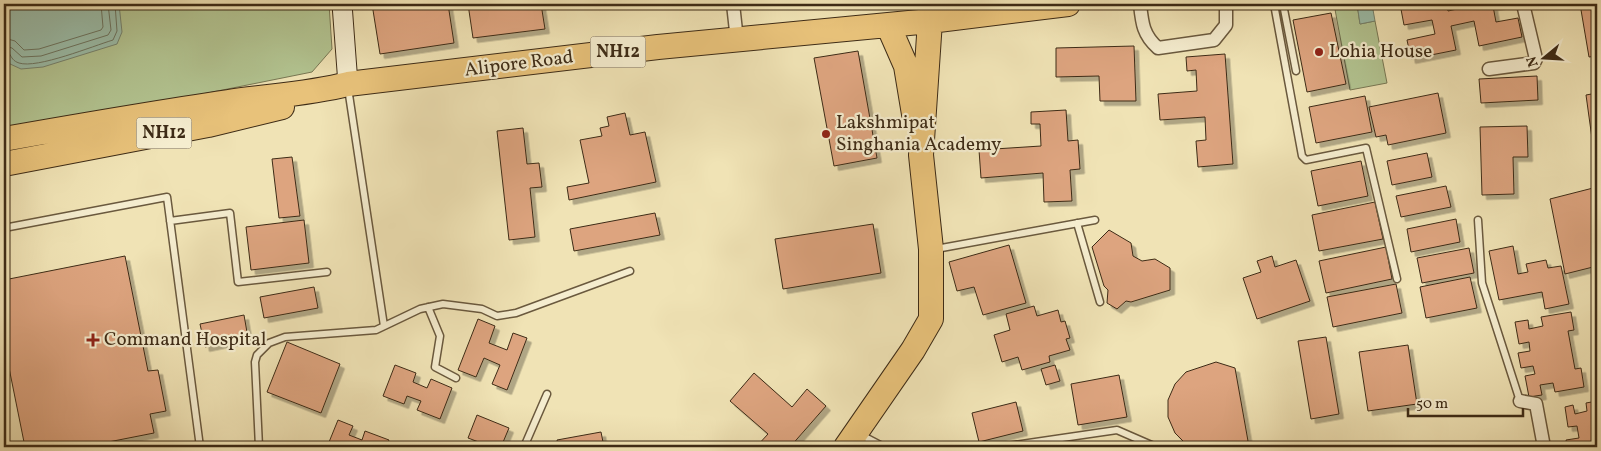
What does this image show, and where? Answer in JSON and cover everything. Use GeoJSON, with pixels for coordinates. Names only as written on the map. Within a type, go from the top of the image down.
{"type":"FeatureCollection","features":[{"type":"Feature","properties":{"kind":"highway","name":"Alipore Road"},"geometry":{"type":"LineString","coordinates":[[4,139],[136,115],[277,94],[321,91],[348,84],[737,40],[888,26],[932,13],[1068,4]]}},
{"type":"Feature","properties":{"kind":"highway"},"geometry":{"type":"LineString","coordinates":[[921,155],[932,13]]}},
{"type":"Feature","properties":{"kind":"highway"},"geometry":{"type":"LineString","coordinates":[[852,440],[913,350],[931,319],[931,249],[921,155],[906,66],[888,26]]}},
{"type":"Feature","properties":{"kind":"highway","name":"NH12"},"geometry":{"type":"LineString","coordinates":[[4,164],[278,109],[321,91]]}},
{"type":"Feature","properties":{"kind":"street"},"geometry":{"type":"LineString","coordinates":[[342,4],[348,84]]}},
{"type":"Feature","properties":{"kind":"street"},"geometry":{"type":"LineString","coordinates":[[733,4],[737,40]]}},
{"type":"Feature","properties":{"kind":"street"},"geometry":{"type":"LineString","coordinates":[[1140,4],[1142,27],[1148,39],[1158,48],[1214,40],[1226,25],[1226,4]]}},
{"type":"Feature","properties":{"kind":"street"},"geometry":{"type":"LineString","coordinates":[[1489,69],[1534,63],[1536,59],[1523,4]]}},
{"type":"Feature","properties":{"kind":"street"},"geometry":{"type":"LineString","coordinates":[[1520,402],[1536,404],[1544,447]]}},
{"type":"Feature","properties":{"kind":"lane"},"geometry":{"type":"LineString","coordinates":[[1274,4],[1302,156],[1306,160],[1366,148],[1397,279]]}},
{"type":"Feature","properties":{"kind":"lane"},"geometry":{"type":"LineString","coordinates":[[1284,4],[1296,71]]}},
{"type":"Feature","properties":{"kind":"lane"},"geometry":{"type":"LineString","coordinates":[[348,84],[384,326]]}},
{"type":"Feature","properties":{"kind":"lane"},"geometry":{"type":"LineString","coordinates":[[4,228],[167,197],[200,447]]}},
{"type":"Feature","properties":{"kind":"lane"},"geometry":{"type":"LineString","coordinates":[[170,221],[230,212],[238,282],[327,272]]}},
{"type":"Feature","properties":{"kind":"lane"},"geometry":{"type":"LineString","coordinates":[[931,249],[1095,220]]}},
{"type":"Feature","properties":{"kind":"lane"},"geometry":{"type":"LineString","coordinates":[[1478,220],[1482,283],[1520,402]]}},
{"type":"Feature","properties":{"kind":"lane"},"geometry":{"type":"LineString","coordinates":[[1077,223],[1100,302]]}},
{"type":"Feature","properties":{"kind":"lane"},"geometry":{"type":"LineString","coordinates":[[259,447],[255,362],[257,355],[269,342],[285,337],[376,330],[420,309],[443,304],[482,309],[497,316],[516,313],[630,271]]}},
{"type":"Feature","properties":{"kind":"lane"},"geometry":{"type":"LineString","coordinates":[[428,308],[440,336],[435,367],[456,378]]}},
{"type":"Feature","properties":{"kind":"lane"},"geometry":{"type":"LineString","coordinates":[[524,447],[547,394]]}},
{"type":"Feature","properties":{"kind":"lane"},"geometry":{"type":"LineString","coordinates":[[1000,447],[1117,430],[1156,447]]}},
{"type":"Feature","properties":{"kind":"lane"},"geometry":{"type":"LineString","coordinates":[[852,440],[884,447]]}},
{"type":"Feature","properties":{"kind":"shaded area"},"geometry":{"type":"Polygon","coordinates":[[[4,4],[329,4],[332,49],[312,72],[4,134],[4,4]]]}},
{"type":"Feature","properties":{"kind":"shaded area"},"geometry":{"type":"Polygon","coordinates":[[[1334,4],[1357,4],[1360,24],[1375,21],[1387,83],[1350,90],[1334,4]]]}},
{"type":"Feature","properties":{"kind":"water"},"geometry":{"type":"Polygon","coordinates":[[[4,4],[119,4],[122,32],[117,44],[43,67],[21,69],[8,63],[4,48],[4,4]]]}},
{"type":"Feature","properties":{"kind":"water"},"geometry":{"type":"Polygon","coordinates":[[[1357,4],[1372,4],[1375,21],[1360,24],[1357,4]]]}},
{"type":"Feature","properties":{"kind":"building"},"geometry":{"type":"Polygon","coordinates":[[[372,4],[448,4],[454,43],[380,54],[372,4]]]}},
{"type":"Feature","properties":{"kind":"building"},"geometry":{"type":"Polygon","coordinates":[[[468,4],[541,4],[545,29],[473,38],[468,4]]]}},
{"type":"Feature","properties":{"kind":"building"},"geometry":{"type":"Polygon","coordinates":[[[1400,4],[1446,4],[1448,11],[1471,6],[1470,4],[1504,4],[1493,6],[1496,22],[1518,18],[1522,37],[1479,46],[1474,21],[1451,26],[1456,50],[1411,59],[1407,40],[1435,34],[1432,20],[1404,25],[1400,4]]]}},
{"type":"Feature","properties":{"kind":"building"},"geometry":{"type":"Polygon","coordinates":[[[1580,4],[1597,4],[1597,56],[1589,57],[1580,4]]]}},
{"type":"Feature","properties":{"kind":"building","name":"Lohia House"},"geometry":{"type":"Polygon","coordinates":[[[1331,13],[1346,84],[1307,92],[1293,20],[1331,13]]]}},
{"type":"Feature","properties":{"kind":"building"},"geometry":{"type":"Polygon","coordinates":[[[1134,46],[1136,101],[1100,101],[1099,76],[1056,77],[1056,48],[1134,46]]]}},
{"type":"Feature","properties":{"kind":"building"},"geometry":{"type":"Polygon","coordinates":[[[858,51],[877,158],[834,166],[814,58],[858,51]]]}},
{"type":"Feature","properties":{"kind":"building"},"geometry":{"type":"Polygon","coordinates":[[[1225,54],[1233,164],[1198,167],[1196,141],[1206,140],[1205,117],[1160,120],[1158,94],[1197,91],[1196,70],[1187,71],[1186,57],[1225,54]]]}},
{"type":"Feature","properties":{"kind":"building"},"geometry":{"type":"Polygon","coordinates":[[[1537,76],[1538,100],[1481,103],[1479,79],[1537,76]]]}},
{"type":"Feature","properties":{"kind":"building"},"geometry":{"type":"Polygon","coordinates":[[[1438,93],[1446,133],[1388,145],[1386,135],[1376,137],[1369,107],[1438,93]]]}},
{"type":"Feature","properties":{"kind":"building"},"geometry":{"type":"Polygon","coordinates":[[[1597,93],[1597,153],[1594,153],[1586,95],[1597,93]]]}},
{"type":"Feature","properties":{"kind":"building"},"geometry":{"type":"Polygon","coordinates":[[[1365,96],[1372,132],[1316,143],[1309,107],[1365,96]]]}},
{"type":"Feature","properties":{"kind":"building"},"geometry":{"type":"Polygon","coordinates":[[[1066,110],[1068,141],[1078,140],[1080,169],[1070,170],[1072,201],[1044,202],[1043,173],[981,178],[979,150],[1041,146],[1040,124],[1031,124],[1031,112],[1066,110]]]}},
{"type":"Feature","properties":{"kind":"building"},"geometry":{"type":"Polygon","coordinates":[[[625,113],[630,135],[645,132],[656,182],[569,200],[567,187],[589,183],[580,140],[602,136],[600,128],[609,126],[607,117],[625,113]]]}},
{"type":"Feature","properties":{"kind":"building"},"geometry":{"type":"Polygon","coordinates":[[[1527,126],[1528,157],[1513,157],[1514,194],[1482,195],[1480,127],[1527,126]]]}},
{"type":"Feature","properties":{"kind":"building"},"geometry":{"type":"Polygon","coordinates":[[[523,128],[527,164],[539,163],[542,187],[530,188],[535,237],[509,240],[497,131],[523,128]]]}},
{"type":"Feature","properties":{"kind":"building"},"geometry":{"type":"Polygon","coordinates":[[[1427,153],[1432,177],[1392,185],[1387,161],[1427,153]]]}},
{"type":"Feature","properties":{"kind":"building"},"geometry":{"type":"Polygon","coordinates":[[[292,157],[300,216],[279,218],[272,159],[292,157]]]}},
{"type":"Feature","properties":{"kind":"building"},"geometry":{"type":"Polygon","coordinates":[[[1361,161],[1368,196],[1318,206],[1311,171],[1361,161]]]}},
{"type":"Feature","properties":{"kind":"building"},"geometry":{"type":"Polygon","coordinates":[[[1446,186],[1451,207],[1401,217],[1396,196],[1446,186]]]}},
{"type":"Feature","properties":{"kind":"building"},"geometry":{"type":"Polygon","coordinates":[[[1597,187],[1597,266],[1565,274],[1550,199],[1597,187]]]}},
{"type":"Feature","properties":{"kind":"building"},"geometry":{"type":"Polygon","coordinates":[[[1375,202],[1383,239],[1319,251],[1312,215],[1375,202]]]}},
{"type":"Feature","properties":{"kind":"building"},"geometry":{"type":"Polygon","coordinates":[[[655,213],[660,235],[574,251],[570,229],[655,213]]]}},
{"type":"Feature","properties":{"kind":"building"},"geometry":{"type":"Polygon","coordinates":[[[1456,219],[1460,242],[1411,252],[1407,229],[1456,219]]]}},
{"type":"Feature","properties":{"kind":"building"},"geometry":{"type":"Polygon","coordinates":[[[304,220],[309,263],[251,270],[246,227],[304,220]]]}},
{"type":"Feature","properties":{"kind":"building"},"geometry":{"type":"Polygon","coordinates":[[[873,224],[881,273],[783,289],[775,239],[873,224]]]}},
{"type":"Feature","properties":{"kind":"building"},"geometry":{"type":"Polygon","coordinates":[[[1109,230],[1131,243],[1133,256],[1142,261],[1155,259],[1170,268],[1170,290],[1131,302],[1126,301],[1117,309],[1107,303],[1108,290],[1104,286],[1092,247],[1109,230]]]}},
{"type":"Feature","properties":{"kind":"building"},"geometry":{"type":"Polygon","coordinates":[[[1009,245],[1026,303],[983,315],[974,287],[957,291],[949,262],[1009,245]]]}},
{"type":"Feature","properties":{"kind":"building"},"geometry":{"type":"Polygon","coordinates":[[[1513,246],[1518,274],[1528,272],[1526,264],[1546,260],[1548,268],[1561,266],[1569,304],[1545,309],[1542,292],[1499,300],[1489,251],[1513,246]]]}},
{"type":"Feature","properties":{"kind":"building"},"geometry":{"type":"Polygon","coordinates":[[[1386,247],[1392,279],[1326,293],[1319,261],[1386,247]]]}},
{"type":"Feature","properties":{"kind":"building"},"geometry":{"type":"Polygon","coordinates":[[[1469,248],[1474,273],[1422,283],[1417,258],[1469,248]]]}},
{"type":"Feature","properties":{"kind":"building"},"geometry":{"type":"Polygon","coordinates":[[[125,256],[148,371],[158,370],[166,411],[150,414],[154,433],[83,447],[25,447],[4,343],[4,280],[125,256]]]}},
{"type":"Feature","properties":{"kind":"building"},"geometry":{"type":"Polygon","coordinates":[[[1272,256],[1275,267],[1296,260],[1310,301],[1257,319],[1243,278],[1261,272],[1257,261],[1272,256]]]}},
{"type":"Feature","properties":{"kind":"building"},"geometry":{"type":"Polygon","coordinates":[[[1470,277],[1477,308],[1426,318],[1420,287],[1470,277]]]}},
{"type":"Feature","properties":{"kind":"building"},"geometry":{"type":"Polygon","coordinates":[[[1396,284],[1402,313],[1333,327],[1327,297],[1396,284]]]}},
{"type":"Feature","properties":{"kind":"building"},"geometry":{"type":"Polygon","coordinates":[[[314,287],[318,308],[264,318],[260,297],[314,287]]]}},
{"type":"Feature","properties":{"kind":"building"},"geometry":{"type":"Polygon","coordinates":[[[1034,306],[1037,316],[1058,310],[1061,322],[1065,321],[1070,338],[1066,339],[1070,350],[1049,356],[1050,362],[1022,370],[1018,357],[1002,362],[994,335],[1010,330],[1006,314],[1034,306]]]}},
{"type":"Feature","properties":{"kind":"building"},"geometry":{"type":"Polygon","coordinates":[[[1571,312],[1574,330],[1568,331],[1575,369],[1581,368],[1584,387],[1555,392],[1553,383],[1540,385],[1542,395],[1529,397],[1525,376],[1535,374],[1533,366],[1521,368],[1518,353],[1530,351],[1529,342],[1519,344],[1515,322],[1528,320],[1529,329],[1543,326],[1541,317],[1571,312]]]}},
{"type":"Feature","properties":{"kind":"building"},"geometry":{"type":"Polygon","coordinates":[[[244,315],[248,338],[205,347],[200,324],[244,315]]]}},
{"type":"Feature","properties":{"kind":"building"},"geometry":{"type":"Polygon","coordinates":[[[478,319],[495,326],[489,343],[507,350],[513,333],[527,338],[507,390],[492,384],[500,365],[484,358],[476,377],[458,370],[478,319]]]}},
{"type":"Feature","properties":{"kind":"building"},"geometry":{"type":"Polygon","coordinates":[[[1326,337],[1339,414],[1311,419],[1298,341],[1326,337]]]}},
{"type":"Feature","properties":{"kind":"building"},"geometry":{"type":"Polygon","coordinates":[[[287,342],[340,364],[321,413],[267,392],[287,342]]]}},
{"type":"Feature","properties":{"kind":"building"},"geometry":{"type":"Polygon","coordinates":[[[1408,345],[1417,404],[1368,411],[1359,352],[1408,345]]]}},
{"type":"Feature","properties":{"kind":"building"},"geometry":{"type":"Polygon","coordinates":[[[1216,362],[1235,368],[1248,441],[1236,447],[1194,447],[1187,445],[1175,433],[1168,417],[1168,400],[1175,384],[1186,372],[1216,362]]]}},
{"type":"Feature","properties":{"kind":"building"},"geometry":{"type":"Polygon","coordinates":[[[395,365],[416,373],[413,382],[427,388],[431,379],[452,388],[440,419],[417,410],[421,401],[407,396],[404,404],[383,396],[395,365]]]}},
{"type":"Feature","properties":{"kind":"building"},"geometry":{"type":"Polygon","coordinates":[[[1055,365],[1060,381],[1046,385],[1041,369],[1055,365]]]}},
{"type":"Feature","properties":{"kind":"building"},"geometry":{"type":"Polygon","coordinates":[[[754,373],[792,407],[807,389],[826,406],[790,447],[756,447],[768,434],[730,401],[754,373]]]}},
{"type":"Feature","properties":{"kind":"building"},"geometry":{"type":"Polygon","coordinates":[[[1119,375],[1127,417],[1078,425],[1071,384],[1119,375]]]}},
{"type":"Feature","properties":{"kind":"building"},"geometry":{"type":"Polygon","coordinates":[[[1597,401],[1597,447],[1567,447],[1566,440],[1579,438],[1577,426],[1568,427],[1565,407],[1573,405],[1575,414],[1587,411],[1586,403],[1597,401]]]}},
{"type":"Feature","properties":{"kind":"building"},"geometry":{"type":"Polygon","coordinates":[[[1016,402],[1023,431],[979,442],[972,413],[1016,402]]]}},
{"type":"Feature","properties":{"kind":"building"},"geometry":{"type":"Polygon","coordinates":[[[477,415],[509,428],[501,447],[492,447],[468,438],[477,415]]]}},
{"type":"Feature","properties":{"kind":"building"},"geometry":{"type":"Polygon","coordinates":[[[338,420],[353,426],[349,435],[362,440],[365,431],[389,440],[386,447],[327,447],[338,420]]]}},
{"type":"Feature","properties":{"kind":"building"},"geometry":{"type":"Polygon","coordinates":[[[601,432],[604,447],[558,447],[557,440],[601,432]]]}},
{"type":"Feature","properties":{"kind":"building"},"geometry":{"type":"Polygon","coordinates":[[[1488,444],[1489,447],[1473,447],[1488,444]]]}},
{"type":"Feature","properties":{"kind":"place","name":"Lohia House"},"geometry":{"type":"Point","coordinates":[1319,52]}},
{"type":"Feature","properties":{"kind":"place","name":"Lakshmipat Singhania Academy"},"geometry":{"type":"Point","coordinates":[826,134]}},
{"type":"Feature","properties":{"kind":"place","name":"Command Hospital"},"geometry":{"type":"Point","coordinates":[93,340]}}]}
